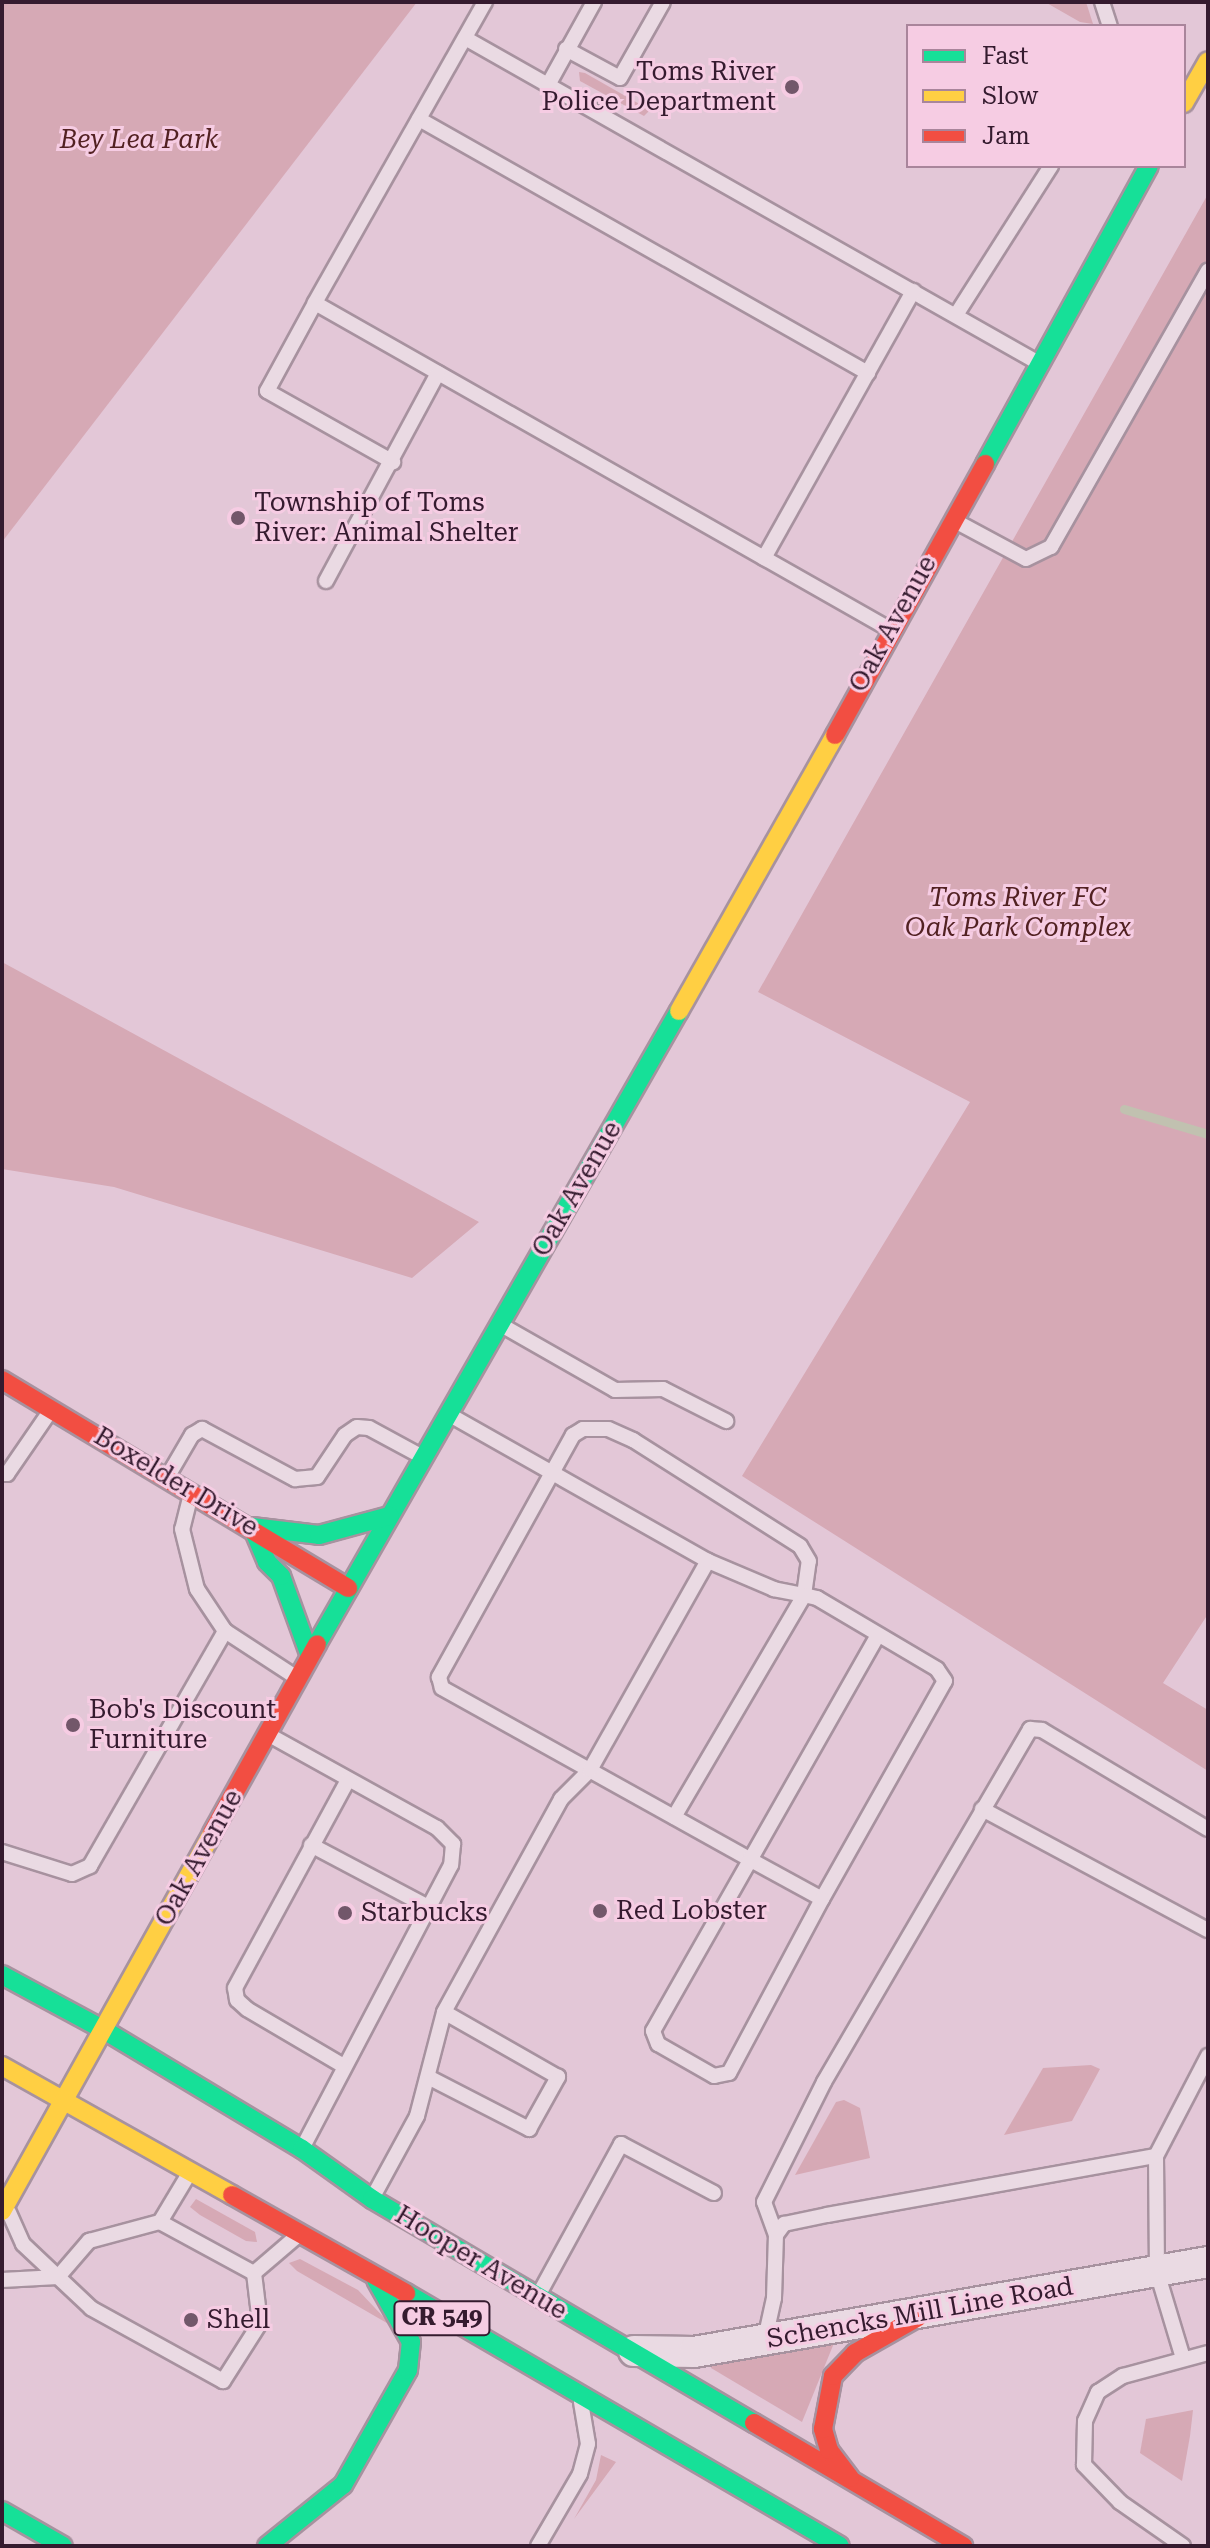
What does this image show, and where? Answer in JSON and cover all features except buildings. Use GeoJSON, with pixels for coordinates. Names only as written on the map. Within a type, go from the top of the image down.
{"type":"FeatureCollection","features":[{"type":"Feature","properties":{"kind":"street"},"geometry":{"type":"LineString","coordinates":[[1186,99],[1208,61]]}},
{"type":"Feature","properties":{"kind":"street","name":"Oak Avenue"},"geometry":{"type":"LineString","coordinates":[[4,2208],[348,1588],[758,874],[889,629],[1148,168]]}},
{"type":"Feature","properties":{"kind":"street","name":"Boxelder Drive"},"geometry":{"type":"LineString","coordinates":[[2,1380],[192,1490],[348,1588]]}},
{"type":"Feature","properties":{"kind":"street"},"geometry":{"type":"LineString","coordinates":[[252,1527],[319,1535],[389,1516]]}},
{"type":"Feature","properties":{"kind":"street"},"geometry":{"type":"LineString","coordinates":[[252,1527],[267,1562],[281,1576],[310,1656]]}},
{"type":"Feature","properties":{"kind":"street","name":"Hooper Avenue"},"geometry":{"type":"LineString","coordinates":[[2,1975],[104,2030],[302,2149],[372,2199],[963,2546]]}},
{"type":"Feature","properties":{"kind":"street","name":"CR 549"},"geometry":{"type":"LineString","coordinates":[[2,2066],[579,2390],[823,2540],[840,2546]]}},
{"type":"Feature","properties":{"kind":"street","name":"Schencks Mill Line Road"},"geometry":{"type":"LineString","coordinates":[[630,2351],[694,2352],[918,2317],[1208,2262]]}},
{"type":"Feature","properties":{"kind":"street"},"geometry":{"type":"LineString","coordinates":[[267,2546],[343,2485],[408,2370],[411,2342],[375,2278]]}},
{"type":"Feature","properties":{"kind":"street"},"geometry":{"type":"LineString","coordinates":[[850,2478],[829,2450],[823,2429],[833,2376],[855,2353],[918,2317]]}},
{"type":"Feature","properties":{"kind":"street"},"geometry":{"type":"LineString","coordinates":[[2,2511],[63,2546]]}},
{"type":"Feature","properties":{"kind":"lane"},"geometry":{"type":"LineString","coordinates":[[393,462],[267,391],[485,2]]}},
{"type":"Feature","properties":{"kind":"lane"},"geometry":{"type":"LineString","coordinates":[[548,85],[594,2]]}},
{"type":"Feature","properties":{"kind":"lane"},"geometry":{"type":"LineString","coordinates":[[566,49],[620,78],[663,2]]}},
{"type":"Feature","properties":{"kind":"lane"},"geometry":{"type":"LineString","coordinates":[[1102,2],[1109,24]]}},
{"type":"Feature","properties":{"kind":"lane"},"geometry":{"type":"LineString","coordinates":[[465,38],[1039,362]]}},
{"type":"Feature","properties":{"kind":"lane"},"geometry":{"type":"LineString","coordinates":[[419,119],[868,373]]}},
{"type":"Feature","properties":{"kind":"lane"},"geometry":{"type":"LineString","coordinates":[[956,315],[1050,168]]}},
{"type":"Feature","properties":{"kind":"lane"},"geometry":{"type":"LineString","coordinates":[[952,519],[1026,559],[1051,547],[1208,271]]}},
{"type":"Feature","properties":{"kind":"lane"},"geometry":{"type":"LineString","coordinates":[[764,558],[913,291]]}},
{"type":"Feature","properties":{"kind":"lane"},"geometry":{"type":"LineString","coordinates":[[315,303],[889,629]]}},
{"type":"Feature","properties":{"kind":"lane"},"geometry":{"type":"LineString","coordinates":[[326,581],[393,462],[438,373]]}},
{"type":"Feature","properties":{"kind":"lane"},"geometry":{"type":"LineString","coordinates":[[500,1324],[615,1390],[631,1394],[663,1389],[726,1421]]}},
{"type":"Feature","properties":{"kind":"lane"},"geometry":{"type":"LineString","coordinates":[[2,1474],[7,1474],[52,1409]]}},
{"type":"Feature","properties":{"kind":"lane"},"geometry":{"type":"LineString","coordinates":[[448,1414],[708,1561],[774,1589],[804,1595],[878,1635],[937,1669],[945,1681],[822,1899],[729,2073],[714,2076],[658,2044],[653,2031],[878,1635]]}},
{"type":"Feature","properties":{"kind":"lane"},"geometry":{"type":"LineString","coordinates":[[168,1476],[192,1435],[202,1429],[295,1479],[317,1477],[345,1435],[357,1427],[369,1428],[423,1457]]}},
{"type":"Feature","properties":{"kind":"lane"},"geometry":{"type":"LineString","coordinates":[[674,1817],[804,1595],[809,1561],[800,1546],[633,1440],[608,1429],[583,1429],[551,1472],[439,1677],[442,1688],[749,1859],[822,1899]]}},
{"type":"Feature","properties":{"kind":"lane"},"geometry":{"type":"LineString","coordinates":[[192,1490],[182,1529],[197,1589],[225,1631],[298,1679]]}},
{"type":"Feature","properties":{"kind":"lane"},"geometry":{"type":"LineString","coordinates":[[372,2199],[395,2164],[428,2077],[444,2012],[561,1799],[590,1770],[708,1561]]}},
{"type":"Feature","properties":{"kind":"lane"},"geometry":{"type":"LineString","coordinates":[[3,1850],[72,1874],[90,1866],[225,1631]]}},
{"type":"Feature","properties":{"kind":"lane"},"geometry":{"type":"LineString","coordinates":[[765,2339],[774,2298],[776,2235],[764,2202],[824,2082],[1030,1729],[1042,1730],[1208,1829]]}},
{"type":"Feature","properties":{"kind":"lane"},"geometry":{"type":"LineString","coordinates":[[267,1734],[437,1828],[453,1844],[451,1865],[342,2065],[302,2149]]}},
{"type":"Feature","properties":{"kind":"lane"},"geometry":{"type":"LineString","coordinates":[[342,2065],[237,2000],[239,1973],[348,1780]]}},
{"type":"Feature","properties":{"kind":"lane"},"geometry":{"type":"LineString","coordinates":[[982,1809],[1208,1930]]}},
{"type":"Feature","properties":{"kind":"lane"},"geometry":{"type":"LineString","coordinates":[[311,1845],[428,1907]]}},
{"type":"Feature","properties":{"kind":"lane"},"geometry":{"type":"LineString","coordinates":[[428,2077],[529,2129],[558,2077],[444,2012]]}},
{"type":"Feature","properties":{"kind":"lane"},"geometry":{"type":"LineString","coordinates":[[1183,2358],[1157,2272],[1156,2156],[1208,2056]]}},
{"type":"Feature","properties":{"kind":"lane"},"geometry":{"type":"LineString","coordinates":[[537,2297],[621,2144],[714,2193]]}},
{"type":"Feature","properties":{"kind":"lane"},"geometry":{"type":"LineString","coordinates":[[776,2235],[784,2224],[1156,2156]]}},
{"type":"Feature","properties":{"kind":"lane"},"geometry":{"type":"LineString","coordinates":[[160,2222],[189,2173]]}},
{"type":"Feature","properties":{"kind":"lane"},"geometry":{"type":"LineString","coordinates":[[4,2208],[23,2244],[91,2308],[223,2381],[260,2323],[254,2273]]}},
{"type":"Feature","properties":{"kind":"lane"},"geometry":{"type":"LineString","coordinates":[[2,2280],[58,2277],[89,2241],[160,2222],[254,2273]]}},
{"type":"Feature","properties":{"kind":"lane"},"geometry":{"type":"LineString","coordinates":[[254,2273],[299,2235]]}},
{"type":"Feature","properties":{"kind":"lane"},"geometry":{"type":"LineString","coordinates":[[1181,2545],[1120,2502],[1084,2465],[1085,2421],[1098,2392],[1123,2376],[1208,2353]]}},
{"type":"Feature","properties":{"kind":"lane"},"geometry":{"type":"LineString","coordinates":[[538,2546],[580,2474],[588,2444],[579,2390]]}},
{"type":"Feature","properties":{"kind":"green space","name":"Bey Lea Park"},"geometry":{"type":"Polygon","coordinates":[[[2,2],[417,2],[2,542],[2,2]]]}},
{"type":"Feature","properties":{"kind":"green space"},"geometry":{"type":"Polygon","coordinates":[[[1045,2],[1086,2],[1093,24],[1080,22],[1045,2]]]}},
{"type":"Feature","properties":{"kind":"green space"},"geometry":{"type":"Polygon","coordinates":[[[579,72],[650,110],[644,116],[580,81],[579,72]]]}},
{"type":"Feature","properties":{"kind":"green space","name":"Toms River FC Oak Park Complex"},"geometry":{"type":"Polygon","coordinates":[[[1208,194],[1208,1614],[1163,1683],[1208,1710],[1208,1771],[742,1476],[970,1102],[758,992],[1208,194]]]}},
{"type":"Feature","properties":{"kind":"green space"},"geometry":{"type":"Polygon","coordinates":[[[2,962],[479,1222],[412,1278],[114,1187],[2,1169],[2,962]]]}},
{"type":"Feature","properties":{"kind":"green space"},"geometry":{"type":"Polygon","coordinates":[[[1091,2065],[1100,2069],[1072,2121],[1004,2135],[1043,2068],[1091,2065]]]}},
{"type":"Feature","properties":{"kind":"green space"},"geometry":{"type":"Polygon","coordinates":[[[844,2100],[860,2108],[870,2158],[795,2175],[836,2102],[844,2100]]]}},
{"type":"Feature","properties":{"kind":"green space"},"geometry":{"type":"Polygon","coordinates":[[[196,2199],[255,2232],[257,2242],[246,2241],[200,2215],[190,2207],[196,2199]]]}},
{"type":"Feature","properties":{"kind":"green space"},"geometry":{"type":"Polygon","coordinates":[[[300,2259],[358,2290],[392,2326],[297,2271],[289,2263],[300,2259]]]}},
{"type":"Feature","properties":{"kind":"green space"},"geometry":{"type":"Polygon","coordinates":[[[831,2341],[834,2343],[802,2422],[711,2368],[712,2362],[831,2341]]]}},
{"type":"Feature","properties":{"kind":"green space"},"geometry":{"type":"Polygon","coordinates":[[[1193,2410],[1182,2481],[1140,2453],[1146,2419],[1193,2410]]]}},
{"type":"Feature","properties":{"kind":"green space"},"geometry":{"type":"Polygon","coordinates":[[[601,2455],[616,2462],[574,2519],[596,2480],[601,2455]]]}},
{"type":"Feature","properties":{"kind":"waterway"},"geometry":{"type":"LineString","coordinates":[[1124,1109],[1208,1134]]}},
{"type":"Feature","properties":{"kind":"traffic: fast"},"geometry":{"type":"LineString","coordinates":[[985,464],[1148,168]]}},
{"type":"Feature","properties":{"kind":"traffic: fast"},"geometry":{"type":"LineString","coordinates":[[317,1644],[679,1011]]}},
{"type":"Feature","properties":{"kind":"traffic: fast"},"geometry":{"type":"LineString","coordinates":[[310,1656],[281,1576],[267,1562],[252,1527],[319,1535],[389,1516]]}},
{"type":"Feature","properties":{"kind":"traffic: fast"},"geometry":{"type":"LineString","coordinates":[[2,1975],[104,2030],[302,2149],[372,2199],[754,2423]]}},
{"type":"Feature","properties":{"kind":"traffic: fast"},"geometry":{"type":"LineString","coordinates":[[267,2546],[343,2485],[408,2370],[411,2342],[376,2280]]}},
{"type":"Feature","properties":{"kind":"traffic: fast"},"geometry":{"type":"LineString","coordinates":[[406,2293],[840,2546]]}},
{"type":"Feature","properties":{"kind":"traffic: fast"},"geometry":{"type":"LineString","coordinates":[[2,2511],[63,2546]]}},
{"type":"Feature","properties":{"kind":"traffic: slow"},"geometry":{"type":"LineString","coordinates":[[1186,100],[1208,61]]}},
{"type":"Feature","properties":{"kind":"traffic: slow"},"geometry":{"type":"LineString","coordinates":[[679,1011],[835,735]]}},
{"type":"Feature","properties":{"kind":"traffic: slow"},"geometry":{"type":"LineString","coordinates":[[2,2211],[212,1833]]}},
{"type":"Feature","properties":{"kind":"traffic: slow"},"geometry":{"type":"LineString","coordinates":[[2,2066],[232,2195]]}},
{"type":"Feature","properties":{"kind":"traffic: jam"},"geometry":{"type":"LineString","coordinates":[[835,735],[985,464]]}},
{"type":"Feature","properties":{"kind":"traffic: jam"},"geometry":{"type":"LineString","coordinates":[[2,1380],[348,1588]]}},
{"type":"Feature","properties":{"kind":"traffic: jam"},"geometry":{"type":"LineString","coordinates":[[212,1833],[317,1644]]}},
{"type":"Feature","properties":{"kind":"traffic: jam"},"geometry":{"type":"LineString","coordinates":[[232,2195],[406,2293]]}},
{"type":"Feature","properties":{"kind":"traffic: jam"},"geometry":{"type":"LineString","coordinates":[[850,2478],[829,2450],[823,2429],[833,2376],[855,2353],[918,2317]]}},
{"type":"Feature","properties":{"kind":"traffic: jam"},"geometry":{"type":"LineString","coordinates":[[754,2423],[963,2546]]}},
{"type":"Feature","properties":{"kind":"place","name":"Toms River Police Department"},"geometry":{"type":"Point","coordinates":[792,87]}},
{"type":"Feature","properties":{"kind":"place","name":"Township of Toms River: Animal Shelter"},"geometry":{"type":"Point","coordinates":[238,518]}},
{"type":"Feature","properties":{"kind":"place","name":"Bob's Discount Furniture"},"geometry":{"type":"Point","coordinates":[73,1725]}},
{"type":"Feature","properties":{"kind":"place","name":"Red Lobster"},"geometry":{"type":"Point","coordinates":[600,1911]}},
{"type":"Feature","properties":{"kind":"place","name":"Starbucks"},"geometry":{"type":"Point","coordinates":[345,1913]}},
{"type":"Feature","properties":{"kind":"place","name":"Shell"},"geometry":{"type":"Point","coordinates":[191,2320]}}]}
